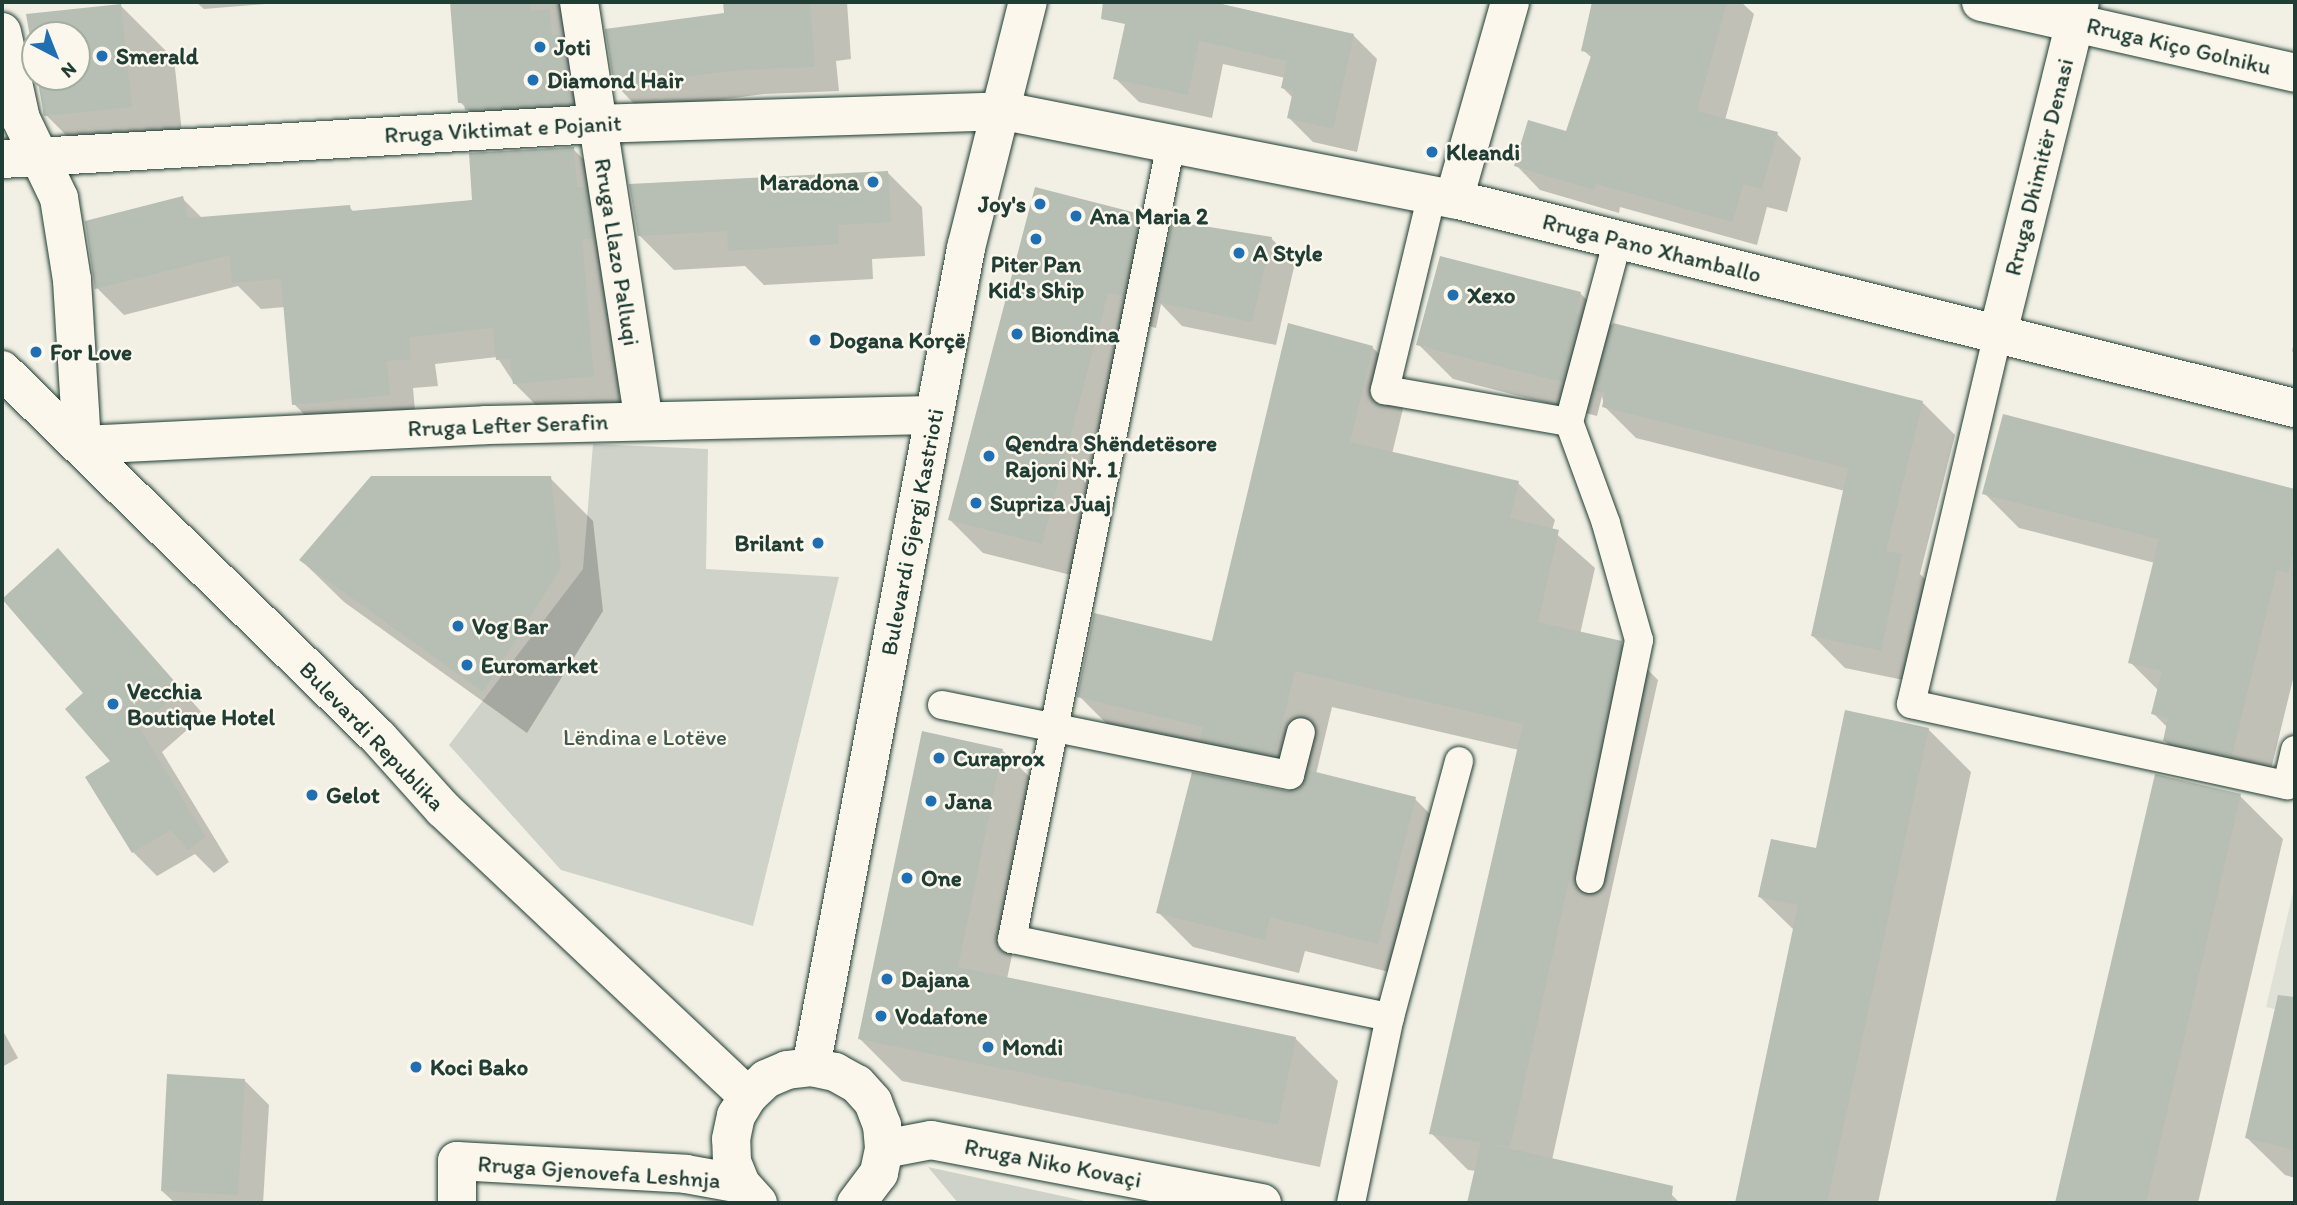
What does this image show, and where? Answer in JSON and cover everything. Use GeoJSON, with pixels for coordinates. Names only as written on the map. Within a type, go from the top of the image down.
{"type":"FeatureCollection","features":[{"type":"Feature","properties":{"kind":"street","name":"Rruga Llazo Palluqi"},"geometry":{"type":"LineString","coordinates":[[579,2],[644,420]]}},
{"type":"Feature","properties":{"kind":"street","name":"Bulevardi Gjergj Kastrioti"},"geometry":{"type":"LineString","coordinates":[[811,1067],[966,248],[1004,111],[1028,2]]}},
{"type":"Feature","properties":{"kind":"street"},"geometry":{"type":"LineString","coordinates":[[1443,197],[1510,2]]}},
{"type":"Feature","properties":{"kind":"street","name":"Rruga Kiço Golniku"},"geometry":{"type":"LineString","coordinates":[[1981,2],[2077,12],[2295,73]]}},
{"type":"Feature","properties":{"kind":"street","name":"Rruga Dhimitër Denasi"},"geometry":{"type":"LineString","coordinates":[[1998,333],[2077,12]]}},
{"type":"Feature","properties":{"kind":"street"},"geometry":{"type":"LineString","coordinates":[[2,32],[22,119],[43,157],[59,198],[72,280],[82,445]]}},
{"type":"Feature","properties":{"kind":"street","name":"Rruga Viktimat e Pojanit"},"geometry":{"type":"LineString","coordinates":[[2,159],[597,124],[1004,111]]}},
{"type":"Feature","properties":{"kind":"street","name":"Rruga Pano Xhamballo"},"geometry":{"type":"LineString","coordinates":[[1004,111],[1443,197],[2295,408]]}},
{"type":"Feature","properties":{"kind":"street","name":"Bulevardi Republika"},"geometry":{"type":"LineString","coordinates":[[3,374],[82,445],[379,738],[443,809],[748,1096]]}},
{"type":"Feature","properties":{"kind":"street","name":"Rruga Lefter Serafin"},"geometry":{"type":"LineString","coordinates":[[82,445],[644,420],[934,415]]}},
{"type":"Feature","properties":{"kind":"street"},"geometry":{"type":"LineString","coordinates":[[750,1194],[731,1139],[736,1116],[748,1096],[766,1079],[787,1070],[811,1067],[846,1078],[873,1102],[882,1125],[884,1149],[878,1173],[856,1203]]}},
{"type":"Feature","properties":{"kind":"street","name":"Rruga Niko Kovaçi"},"geometry":{"type":"LineString","coordinates":[[884,1149],[931,1140],[1262,1203]]}},
{"type":"Feature","properties":{"kind":"street","name":"Rruga Gjenovefa Leshnja"},"geometry":{"type":"LineString","coordinates":[[457,1203],[457,1161],[686,1174],[750,1194]]}},
{"type":"Feature","properties":{"kind":"lane"},"geometry":{"type":"LineString","coordinates":[[1171,143],[1012,939],[1390,1017]]}},
{"type":"Feature","properties":{"kind":"lane"},"geometry":{"type":"LineString","coordinates":[[1443,197],[1385,390],[1569,422]]}},
{"type":"Feature","properties":{"kind":"lane"},"geometry":{"type":"LineString","coordinates":[[1590,879],[1639,640],[1606,523],[1569,422],[1618,239]]}},
{"type":"Feature","properties":{"kind":"lane"},"geometry":{"type":"LineString","coordinates":[[1998,333],[1911,704],[2287,785],[2295,750]]}},
{"type":"Feature","properties":{"kind":"lane"},"geometry":{"type":"LineString","coordinates":[[942,705],[1290,775],[1301,732]]}},
{"type":"Feature","properties":{"kind":"lane"},"geometry":{"type":"LineString","coordinates":[[1351,1203],[1390,1017],[1459,761]]}},
{"type":"Feature","properties":{"kind":"shaded area"},"geometry":{"type":"Polygon","coordinates":[[[2295,884],[2295,1014],[2266,1007],[2295,884]]]}},
{"type":"Feature","properties":{"kind":"green space","name":"Lëndina e Lotëve"},"geometry":{"type":"Polygon","coordinates":[[[593,444],[708,449],[706,569],[839,577],[753,926],[561,870],[449,745],[583,569],[593,444]]]}},
{"type":"Feature","properties":{"kind":"green space"},"geometry":{"type":"Polygon","coordinates":[[[928,1167],[1094,1203],[958,1203],[928,1167]]]}},
{"type":"Feature","properties":{"kind":"building"},"geometry":{"type":"Polygon","coordinates":[[[450,2],[530,2],[531,11],[550,9],[552,35],[562,34],[570,104],[465,110],[464,103],[458,103],[450,2]]]}},
{"type":"Feature","properties":{"kind":"building"},"geometry":{"type":"Polygon","coordinates":[[[723,2],[810,2],[815,67],[739,70],[614,86],[605,29],[724,13],[723,2]]]}},
{"type":"Feature","properties":{"kind":"building"},"geometry":{"type":"Polygon","coordinates":[[[1103,2],[1213,2],[1354,34],[1333,129],[1287,118],[1293,91],[1281,88],[1287,61],[1199,41],[1188,95],[1113,79],[1125,24],[1101,19],[1103,2]]]}},
{"type":"Feature","properties":{"kind":"building"},"geometry":{"type":"Polygon","coordinates":[[[1592,2],[1727,2],[1697,111],[1778,132],[1762,189],[1743,184],[1733,222],[1596,184],[1594,190],[1514,166],[1528,120],[1566,131],[1592,53],[1581,51],[1592,2]]]}},
{"type":"Feature","properties":{"kind":"building","name":"Smerald"},"geometry":{"type":"Polygon","coordinates":[[[121,4],[132,107],[44,116],[40,91],[91,91],[91,21],[27,21],[26,14],[121,4]]]}},
{"type":"Feature","properties":{"kind":"building"},"geometry":{"type":"Polygon","coordinates":[[[574,147],[577,187],[586,187],[594,239],[582,239],[594,376],[513,384],[510,359],[496,360],[493,328],[409,337],[411,359],[387,361],[390,395],[292,405],[281,279],[232,283],[230,255],[95,289],[85,221],[183,196],[188,218],[350,205],[351,211],[472,200],[469,153],[574,147]]]}},
{"type":"Feature","properties":{"kind":"building"},"geometry":{"type":"Polygon","coordinates":[[[888,171],[891,222],[838,225],[839,244],[728,251],[727,231],[638,236],[629,184],[888,171]]]}},
{"type":"Feature","properties":{"kind":"building"},"geometry":{"type":"Polygon","coordinates":[[[1035,187],[1140,214],[1124,296],[1108,293],[1042,544],[948,520],[1035,187]]]}},
{"type":"Feature","properties":{"kind":"building"},"geometry":{"type":"Polygon","coordinates":[[[1172,221],[1272,237],[1252,322],[1156,302],[1172,221]]]}},
{"type":"Feature","properties":{"kind":"building"},"geometry":{"type":"Polygon","coordinates":[[[1440,256],[1581,292],[1576,314],[1580,315],[1562,382],[1416,345],[1440,256]]]}},
{"type":"Feature","properties":{"kind":"building"},"geometry":{"type":"Polygon","coordinates":[[[1288,323],[1373,346],[1350,442],[1519,481],[1510,518],[1559,530],[1538,622],[1622,641],[1510,1147],[1429,1134],[1523,724],[1295,671],[1275,755],[1200,740],[1203,727],[1077,697],[1094,613],[1212,641],[1288,323]]]}},
{"type":"Feature","properties":{"kind":"building"},"geometry":{"type":"Polygon","coordinates":[[[1613,323],[1923,401],[1886,551],[1902,554],[1881,651],[1811,636],[1848,468],[1602,407],[1605,393],[1595,391],[1613,323]]]}},
{"type":"Feature","properties":{"kind":"building"},"geometry":{"type":"Polygon","coordinates":[[[2003,414],[2295,489],[2295,546],[2288,573],[2277,570],[2232,756],[2163,741],[2168,718],[2151,714],[2162,671],[2128,663],[2159,539],[1982,494],[2003,414]]]}},
{"type":"Feature","properties":{"kind":"building","name":"Vog Bar"},"geometry":{"type":"Polygon","coordinates":[[[371,476],[551,476],[561,568],[483,692],[299,560],[371,476]]]}},
{"type":"Feature","properties":{"kind":"building"},"geometry":{"type":"Polygon","coordinates":[[[58,548],[182,690],[139,727],[206,837],[188,850],[171,830],[132,853],[85,777],[110,761],[65,709],[83,693],[2,599],[58,548]]]}},
{"type":"Feature","properties":{"kind":"building"},"geometry":{"type":"Polygon","coordinates":[[[1845,710],[1929,728],[1827,1203],[1735,1203],[1798,905],[1758,897],[1771,839],[1816,848],[1845,710]]]}},
{"type":"Feature","properties":{"kind":"building"},"geometry":{"type":"Polygon","coordinates":[[[922,731],[1003,749],[958,967],[1296,1037],[1278,1125],[858,1039],[922,731]]]}},
{"type":"Feature","properties":{"kind":"building"},"geometry":{"type":"Polygon","coordinates":[[[1308,770],[1416,797],[1378,944],[1270,917],[1265,940],[1156,913],[1192,772],[1287,791],[1302,787],[1308,770]]]}},
{"type":"Feature","properties":{"kind":"building"},"geometry":{"type":"Polygon","coordinates":[[[2155,774],[2241,794],[2146,1203],[2055,1203],[2155,774]]]}},
{"type":"Feature","properties":{"kind":"building"},"geometry":{"type":"Polygon","coordinates":[[[2278,995],[2295,997],[2295,1150],[2245,1138],[2278,995]]]}},
{"type":"Feature","properties":{"kind":"building"},"geometry":{"type":"Polygon","coordinates":[[[167,1074],[245,1079],[238,1195],[161,1191],[167,1074]]]}},
{"type":"Feature","properties":{"kind":"building"},"geometry":{"type":"Polygon","coordinates":[[[1481,1142],[1673,1186],[1671,1203],[1467,1203],[1481,1142]]]}},
{"type":"Feature","properties":{"kind":"place","name":"Joti"},"geometry":{"type":"Point","coordinates":[540,47]}},
{"type":"Feature","properties":{"kind":"place","name":"Smerald"},"geometry":{"type":"Point","coordinates":[102,56]}},
{"type":"Feature","properties":{"kind":"place","name":"Diamond Hair"},"geometry":{"type":"Point","coordinates":[533,80]}},
{"type":"Feature","properties":{"kind":"place","name":"Kleandi"},"geometry":{"type":"Point","coordinates":[1432,152]}},
{"type":"Feature","properties":{"kind":"place","name":"Maradona"},"geometry":{"type":"Point","coordinates":[873,182]}},
{"type":"Feature","properties":{"kind":"place","name":"Joy's"},"geometry":{"type":"Point","coordinates":[1040,204]}},
{"type":"Feature","properties":{"kind":"place","name":"Ana Maria 2"},"geometry":{"type":"Point","coordinates":[1076,216]}},
{"type":"Feature","properties":{"kind":"place","name":"Piter Pan Kid's Ship"},"geometry":{"type":"Point","coordinates":[1036,239]}},
{"type":"Feature","properties":{"kind":"place","name":"A Style"},"geometry":{"type":"Point","coordinates":[1239,253]}},
{"type":"Feature","properties":{"kind":"place","name":"Xexo"},"geometry":{"type":"Point","coordinates":[1453,295]}},
{"type":"Feature","properties":{"kind":"place","name":"Biondina"},"geometry":{"type":"Point","coordinates":[1017,334]}},
{"type":"Feature","properties":{"kind":"place","name":"Dogana Korçë"},"geometry":{"type":"Point","coordinates":[815,340]}},
{"type":"Feature","properties":{"kind":"place","name":"For Love"},"geometry":{"type":"Point","coordinates":[36,352]}},
{"type":"Feature","properties":{"kind":"place","name":"Qendra Shëndetësore Rajoni Nr. 1"},"geometry":{"type":"Point","coordinates":[989,456]}},
{"type":"Feature","properties":{"kind":"place","name":"Supriza Juaj"},"geometry":{"type":"Point","coordinates":[976,503]}},
{"type":"Feature","properties":{"kind":"place","name":"Brilant"},"geometry":{"type":"Point","coordinates":[818,543]}},
{"type":"Feature","properties":{"kind":"place","name":"Vog Bar"},"geometry":{"type":"Point","coordinates":[458,626]}},
{"type":"Feature","properties":{"kind":"place","name":"Euromarket"},"geometry":{"type":"Point","coordinates":[467,665]}},
{"type":"Feature","properties":{"kind":"place","name":"Vecchia Boutique Hotel"},"geometry":{"type":"Point","coordinates":[113,704]}},
{"type":"Feature","properties":{"kind":"place","name":"Curaprox"},"geometry":{"type":"Point","coordinates":[939,758]}},
{"type":"Feature","properties":{"kind":"place","name":"Gelot"},"geometry":{"type":"Point","coordinates":[312,795]}},
{"type":"Feature","properties":{"kind":"place","name":"Jana"},"geometry":{"type":"Point","coordinates":[931,801]}},
{"type":"Feature","properties":{"kind":"place","name":"One"},"geometry":{"type":"Point","coordinates":[907,878]}},
{"type":"Feature","properties":{"kind":"place","name":"Dajana"},"geometry":{"type":"Point","coordinates":[887,979]}},
{"type":"Feature","properties":{"kind":"place","name":"Vodafone"},"geometry":{"type":"Point","coordinates":[881,1016]}},
{"type":"Feature","properties":{"kind":"place","name":"Mondi"},"geometry":{"type":"Point","coordinates":[988,1047]}},
{"type":"Feature","properties":{"kind":"place","name":"Koci Bako"},"geometry":{"type":"Point","coordinates":[416,1067]}}]}
